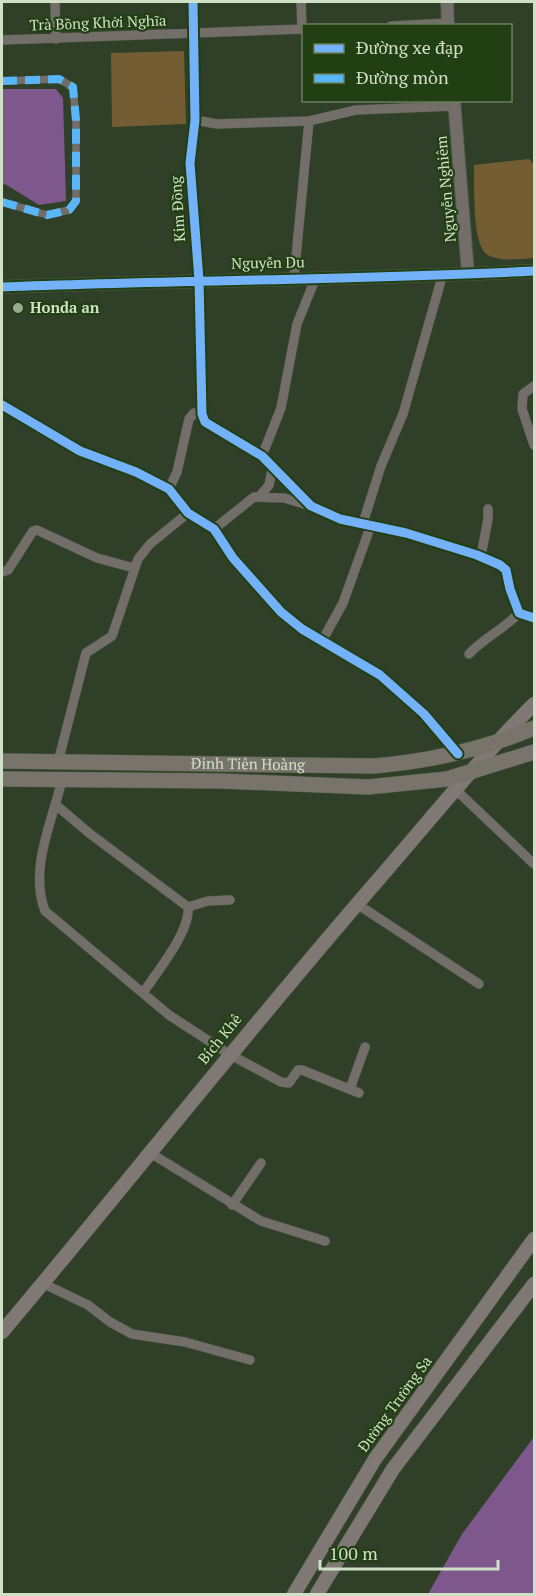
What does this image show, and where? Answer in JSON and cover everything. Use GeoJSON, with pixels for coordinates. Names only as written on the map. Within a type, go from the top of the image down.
{"type":"FeatureCollection","features":[{"type":"Feature","properties":{"kind":"highway","name":"Đinh Tiên Hoàng"},"geometry":{"type":"LineString","coordinates":[[2,761],[374,766],[412,763],[458,754],[493,745],[534,728]]}},
{"type":"Feature","properties":{"kind":"highway","name":"Đinh Tiên Hoàng"},"geometry":{"type":"LineString","coordinates":[[2,778],[221,781],[368,787],[407,785],[471,773],[534,752]]}},
{"type":"Feature","properties":{"kind":"main road","name":"Bích Khê"},"geometry":{"type":"LineString","coordinates":[[2,1332],[152,1154],[229,1054],[493,745],[534,704]]}},
{"type":"Feature","properties":{"kind":"main road","name":"Đường Trường Sa"},"geometry":{"type":"LineString","coordinates":[[294,1594],[375,1459],[534,1239]]}},
{"type":"Feature","properties":{"kind":"main road"},"geometry":{"type":"LineString","coordinates":[[317,1594],[393,1469],[534,1284]]}},
{"type":"Feature","properties":{"kind":"street"},"geometry":{"type":"LineString","coordinates":[[55,2],[56,39]]}},
{"type":"Feature","properties":{"kind":"street","name":"Kim Đồng"},"geometry":{"type":"LineString","coordinates":[[193,2],[195,120],[190,163],[199,280],[202,414]]}},
{"type":"Feature","properties":{"kind":"street"},"geometry":{"type":"LineString","coordinates":[[301,2],[303,24]]}},
{"type":"Feature","properties":{"kind":"street"},"geometry":{"type":"LineString","coordinates":[[447,2],[448,24]]}},
{"type":"Feature","properties":{"kind":"street","name":"Trà Bồng Khởi Nghĩa"},"geometry":{"type":"LineString","coordinates":[[2,40],[302,29]]}},
{"type":"Feature","properties":{"kind":"street"},"geometry":{"type":"LineString","coordinates":[[2,81],[59,79],[73,87],[77,182],[76,201],[69,210],[47,215],[2,202]]}},
{"type":"Feature","properties":{"kind":"street"},"geometry":{"type":"LineString","coordinates":[[195,120],[217,124],[309,121],[356,110],[454,104]]}},
{"type":"Feature","properties":{"kind":"street","name":"Nguyễn Nghiêm"},"geometry":{"type":"LineString","coordinates":[[454,104],[468,274]]}},
{"type":"Feature","properties":{"kind":"street"},"geometry":{"type":"LineString","coordinates":[[294,278],[309,121]]}},
{"type":"Feature","properties":{"kind":"street","name":"Nguyễn Du"},"geometry":{"type":"LineString","coordinates":[[2,287],[316,277],[442,277],[534,271]]}},
{"type":"Feature","properties":{"kind":"street"},"geometry":{"type":"LineString","coordinates":[[262,456],[281,408],[297,324],[316,277]]}},
{"type":"Feature","properties":{"kind":"street"},"geometry":{"type":"LineString","coordinates":[[322,641],[343,603],[367,524],[381,466],[403,414],[442,277]]}},
{"type":"Feature","properties":{"kind":"street"},"geometry":{"type":"LineString","coordinates":[[534,386],[523,394],[522,410],[534,445]]}},
{"type":"Feature","properties":{"kind":"street"},"geometry":{"type":"LineString","coordinates":[[2,405],[80,451],[136,472],[169,489],[188,513],[214,529],[233,558],[281,612],[322,641],[380,675],[424,714],[458,754]]}},
{"type":"Feature","properties":{"kind":"street"},"geometry":{"type":"LineString","coordinates":[[169,489],[177,472],[189,419],[194,413],[202,414],[205,422],[262,456],[311,506]]}},
{"type":"Feature","properties":{"kind":"street"},"geometry":{"type":"LineString","coordinates":[[259,497],[269,485],[273,466]]}},
{"type":"Feature","properties":{"kind":"street"},"geometry":{"type":"LineString","coordinates":[[214,529],[254,497],[284,498],[311,506],[340,519],[367,524],[481,556],[506,570],[519,613]]}},
{"type":"Feature","properties":{"kind":"street"},"geometry":{"type":"LineString","coordinates":[[481,556],[489,519],[488,508]]}},
{"type":"Feature","properties":{"kind":"street"},"geometry":{"type":"LineString","coordinates":[[58,762],[86,653],[112,636],[134,568],[150,544],[188,513]]}},
{"type":"Feature","properties":{"kind":"street"},"geometry":{"type":"LineString","coordinates":[[2,572],[8,570],[33,531],[37,530],[97,558],[134,568]]}},
{"type":"Feature","properties":{"kind":"street"},"geometry":{"type":"LineString","coordinates":[[519,613],[534,618]]}},
{"type":"Feature","properties":{"kind":"street"},"geometry":{"type":"LineString","coordinates":[[469,654],[483,639],[505,628],[519,613]]}},
{"type":"Feature","properties":{"kind":"street"},"geometry":{"type":"LineString","coordinates":[[62,780],[37,875],[39,896],[45,911],[169,1014],[229,1054],[281,1082],[289,1083],[298,1070],[302,1070],[355,1091],[365,1047]]}},
{"type":"Feature","properties":{"kind":"street"},"geometry":{"type":"LineString","coordinates":[[456,790],[534,864]]}},
{"type":"Feature","properties":{"kind":"street"},"geometry":{"type":"LineString","coordinates":[[56,805],[188,908],[189,915],[177,940],[143,993]]}},
{"type":"Feature","properties":{"kind":"street"},"geometry":{"type":"LineString","coordinates":[[188,908],[208,901],[230,900]]}},
{"type":"Feature","properties":{"kind":"street"},"geometry":{"type":"LineString","coordinates":[[357,904],[480,984]]}},
{"type":"Feature","properties":{"kind":"street"},"geometry":{"type":"LineString","coordinates":[[152,1154],[261,1221],[325,1241]]}},
{"type":"Feature","properties":{"kind":"street"},"geometry":{"type":"LineString","coordinates":[[232,1205],[261,1163]]}},
{"type":"Feature","properties":{"kind":"street"},"geometry":{"type":"LineString","coordinates":[[42,1283],[88,1305],[110,1323],[132,1335],[185,1342],[250,1360]]}},
{"type":"Feature","properties":{"kind":"shaded area"},"geometry":{"type":"Polygon","coordinates":[[[184,51],[186,124],[112,127],[111,53],[184,51]]]}},
{"type":"Feature","properties":{"kind":"shaded area"},"geometry":{"type":"Polygon","coordinates":[[[2,89],[56,89],[63,98],[66,201],[39,205],[5,184],[2,185],[2,89]]]}},
{"type":"Feature","properties":{"kind":"shaded area"},"geometry":{"type":"Polygon","coordinates":[[[529,159],[534,164],[534,258],[511,260],[493,257],[483,249],[476,227],[474,165],[529,159]]]}},
{"type":"Feature","properties":{"kind":"shaded area"},"geometry":{"type":"Polygon","coordinates":[[[534,1437],[534,1594],[428,1594],[462,1534],[534,1437]]]}},
{"type":"Feature","properties":{"kind":"marked path"},"geometry":{"type":"LineString","coordinates":[[2,81],[59,79],[73,87],[76,120],[76,201],[69,210],[47,215],[2,202]]}},
{"type":"Feature","properties":{"kind":"cycle path"},"geometry":{"type":"LineString","coordinates":[[193,2],[195,120],[190,163],[199,280],[202,414],[205,422],[262,456],[311,506],[340,519],[406,533],[477,555],[500,565],[506,570],[519,613],[534,618]]}},
{"type":"Feature","properties":{"kind":"cycle path"},"geometry":{"type":"LineString","coordinates":[[2,287],[534,271]]}},
{"type":"Feature","properties":{"kind":"cycle path"},"geometry":{"type":"LineString","coordinates":[[2,405],[80,451],[136,472],[169,489],[188,513],[214,529],[233,558],[281,612],[302,629],[380,675],[424,714],[458,754]]}},
{"type":"Feature","properties":{"kind":"place","name":"Honda an"},"geometry":{"type":"Point","coordinates":[18,308]}}]}
